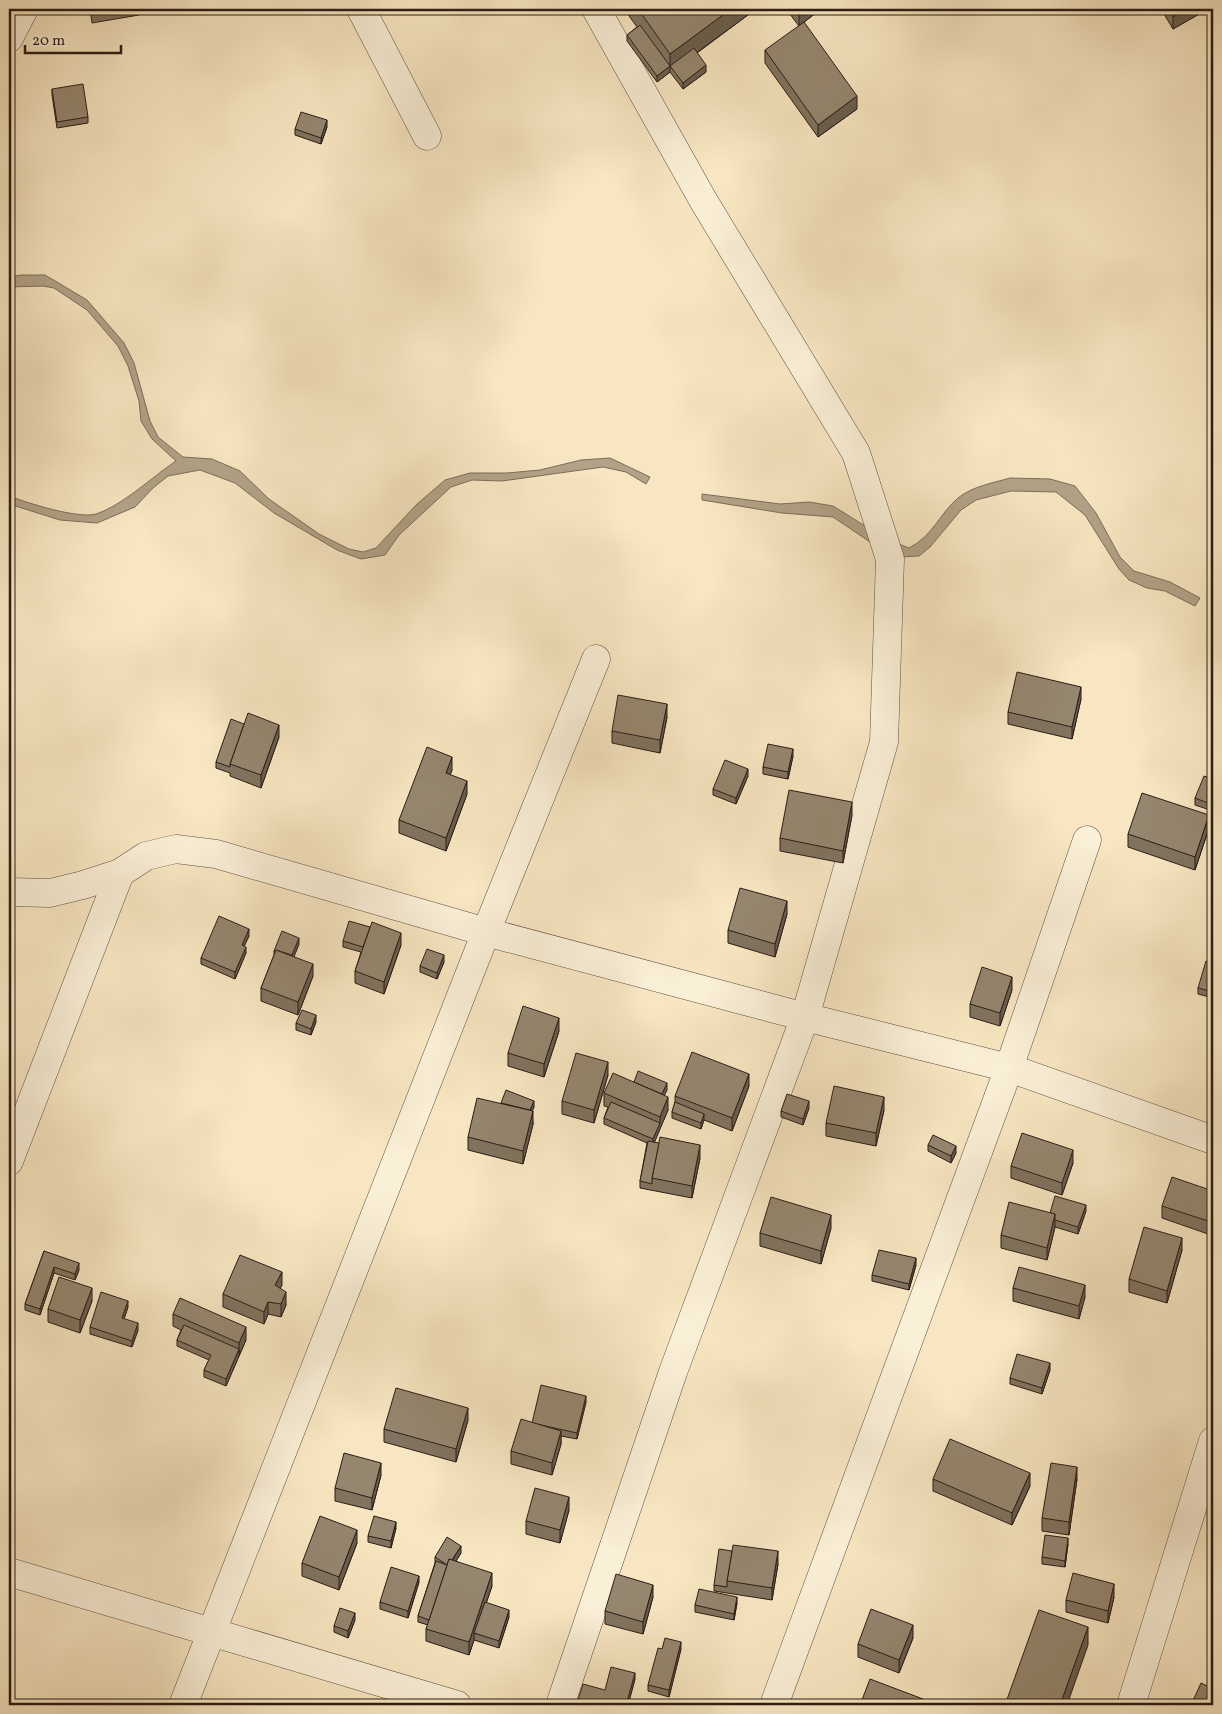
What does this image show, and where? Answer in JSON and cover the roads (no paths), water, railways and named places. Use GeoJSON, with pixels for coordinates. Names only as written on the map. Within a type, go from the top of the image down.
{"type":"FeatureCollection","features":[{"type":"Feature","properties":{"kind":"street"},"geometry":{"type":"LineString","coordinates":[[9,38],[24,9]]}},
{"type":"Feature","properties":{"kind":"street"},"geometry":{"type":"LineString","coordinates":[[361,9],[427,136]]}},
{"type":"Feature","properties":{"kind":"street"},"geometry":{"type":"LineString","coordinates":[[560,1705],[673,1372],[805,1017],[884,742],[890,559],[856,453],[703,200],[596,9]]}},
{"type":"Feature","properties":{"kind":"street"},"geometry":{"type":"LineString","coordinates":[[183,1705],[486,932],[596,659]]}},
{"type":"Feature","properties":{"kind":"street"},"geometry":{"type":"LineString","coordinates":[[774,1705],[1009,1068],[1087,840]]}},
{"type":"Feature","properties":{"kind":"street"},"geometry":{"type":"LineString","coordinates":[[9,892],[50,893],[120,873],[146,856],[176,849],[216,854],[486,932],[805,1017],[1009,1068],[1213,1140]]}},
{"type":"Feature","properties":{"kind":"street"},"geometry":{"type":"LineString","coordinates":[[9,1161],[120,873]]}},
{"type":"Feature","properties":{"kind":"street"},"geometry":{"type":"LineString","coordinates":[[1131,1705],[1213,1441]]}},
{"type":"Feature","properties":{"kind":"street"},"geometry":{"type":"LineString","coordinates":[[9,1572],[457,1705]]}}]}
